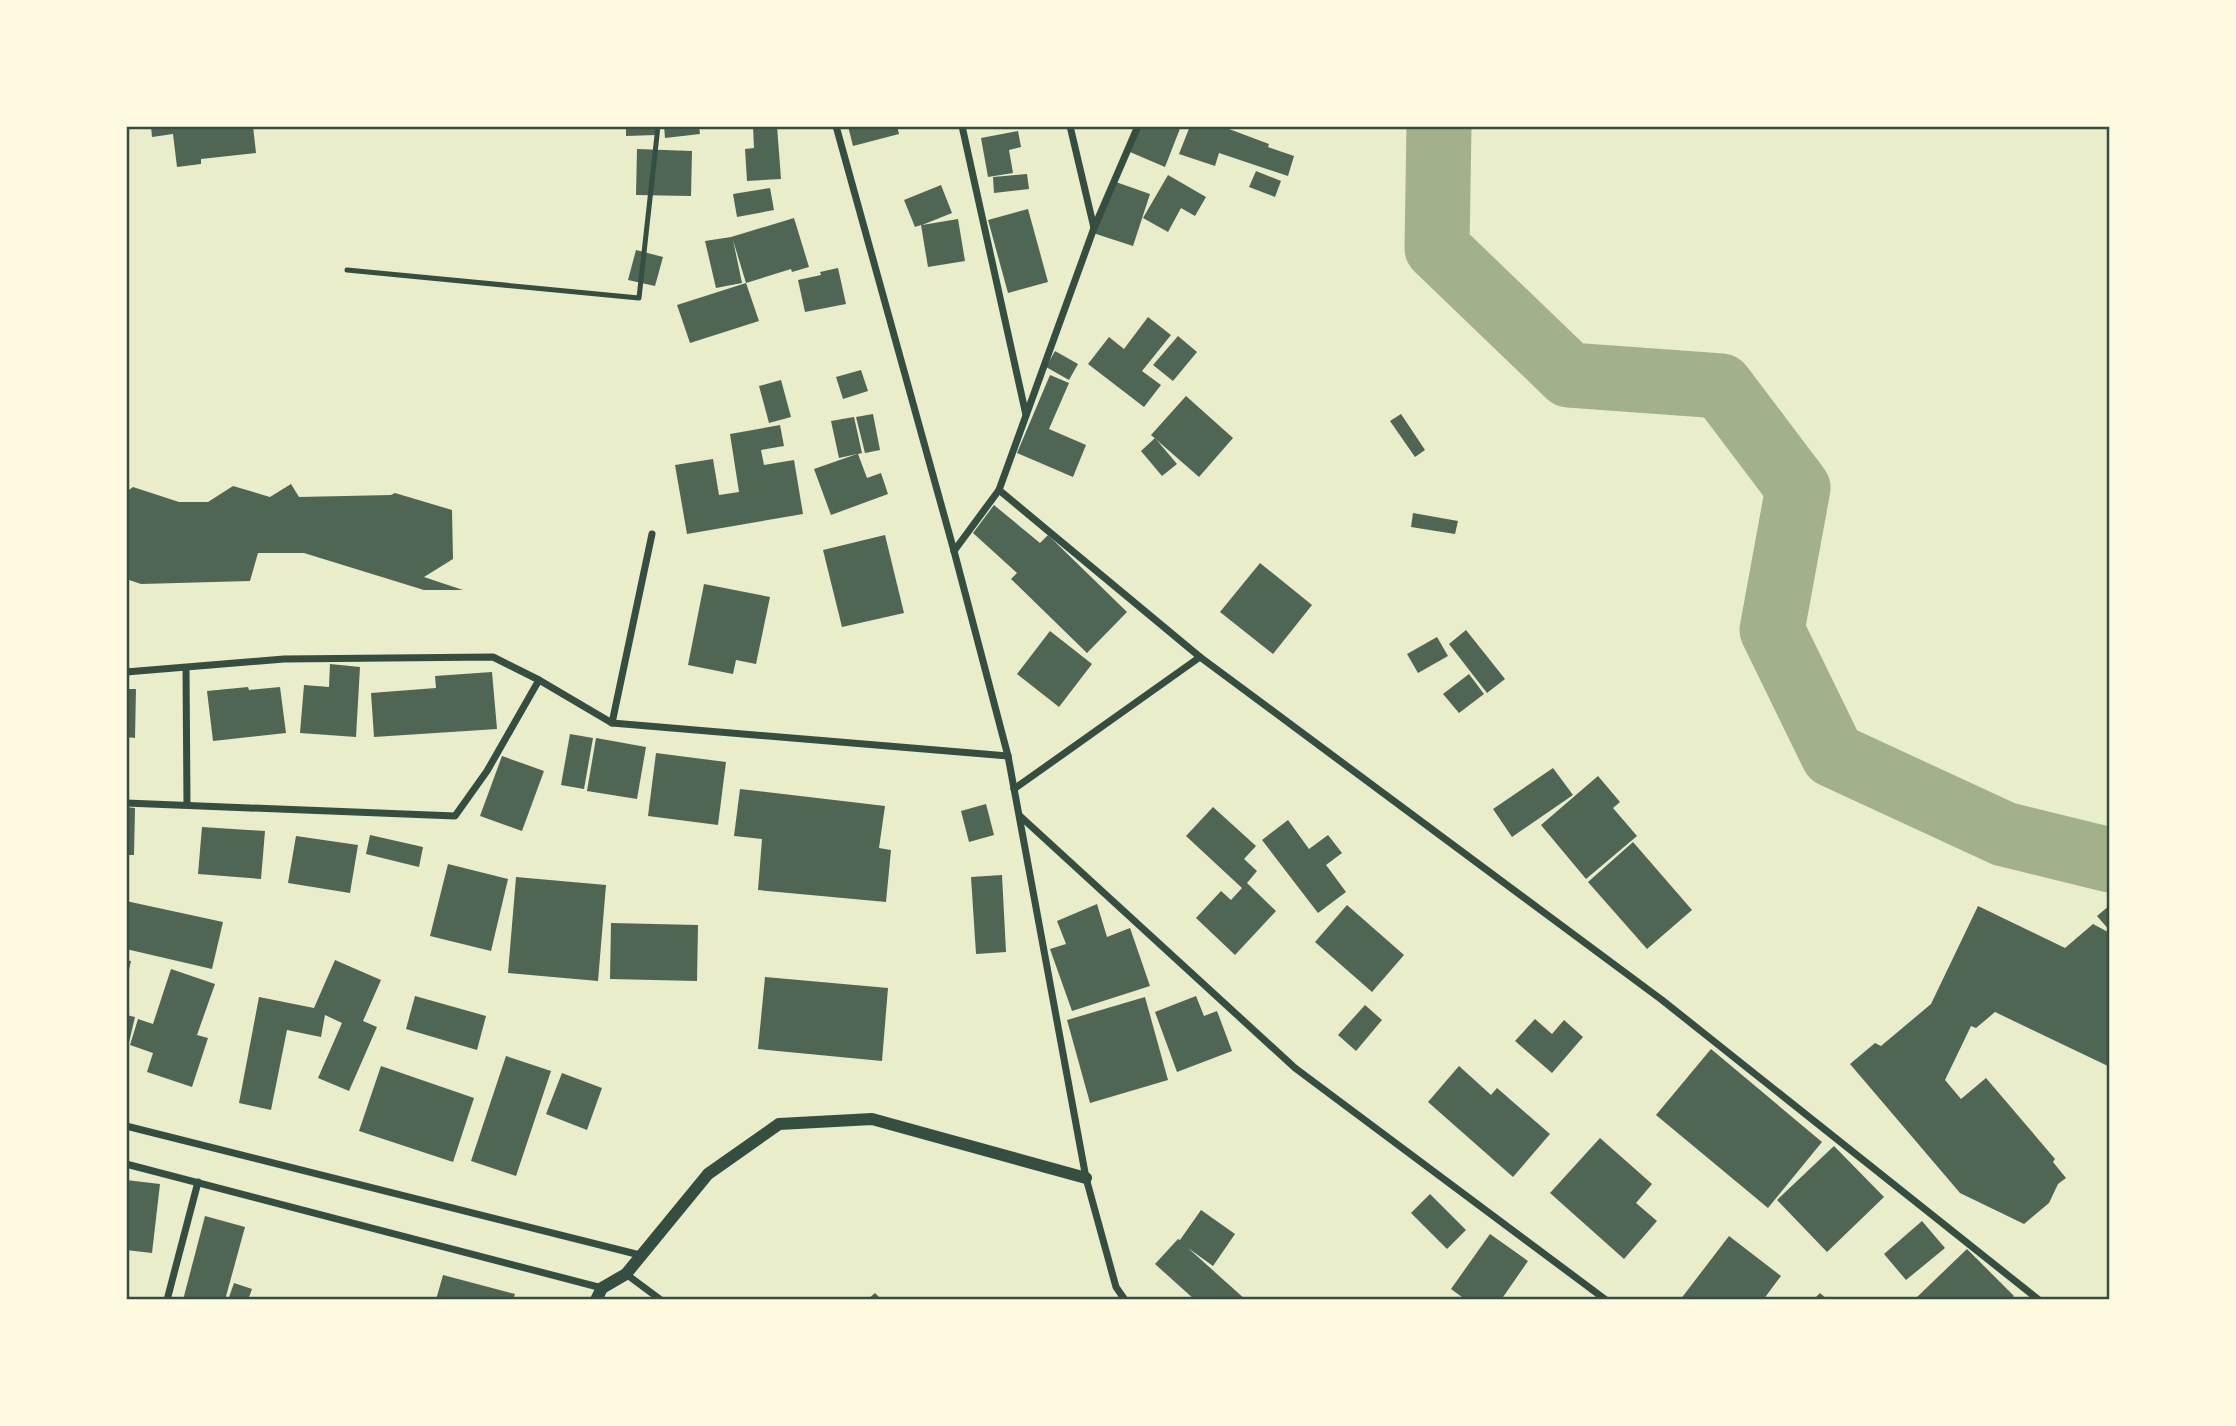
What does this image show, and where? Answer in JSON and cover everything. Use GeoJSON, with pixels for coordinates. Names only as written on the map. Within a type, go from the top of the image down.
{"type":"FeatureCollection","features":[{"type":"Feature","properties":{"kind":"street"},"geometry":{"type":"LineString","coordinates":[[836,126],[1008,756],[1086,1178],[1116,1287],[1125,1300]]}},
{"type":"Feature","properties":{"kind":"street"},"geometry":{"type":"LineString","coordinates":[[962,126],[1026,416]]}},
{"type":"Feature","properties":{"kind":"street"},"geometry":{"type":"LineString","coordinates":[[1070,126],[1094,228]]}},
{"type":"Feature","properties":{"kind":"street"},"geometry":{"type":"LineString","coordinates":[[954,551],[999,490],[1094,228],[1138,126]]}},
{"type":"Feature","properties":{"kind":"street"},"geometry":{"type":"LineString","coordinates":[[999,490],[1200,657],[1662,1000],[2039,1300]]}},
{"type":"Feature","properties":{"kind":"street"},"geometry":{"type":"LineString","coordinates":[[612,723],[652,534]]}},
{"type":"Feature","properties":{"kind":"street"},"geometry":{"type":"LineString","coordinates":[[126,672],[284,659],[493,657],[539,680],[612,723],[1008,756]]}},
{"type":"Feature","properties":{"kind":"street"},"geometry":{"type":"LineString","coordinates":[[1014,789],[1200,657]]}},
{"type":"Feature","properties":{"kind":"street"},"geometry":{"type":"LineString","coordinates":[[186,668],[187,806]]}},
{"type":"Feature","properties":{"kind":"street"},"geometry":{"type":"LineString","coordinates":[[126,803],[455,816],[487,771],[539,680]]}},
{"type":"Feature","properties":{"kind":"street"},"geometry":{"type":"LineString","coordinates":[[1020,816],[1295,1068],[1606,1300]]}},
{"type":"Feature","properties":{"kind":"street"},"geometry":{"type":"LineString","coordinates":[[126,1164],[598,1294],[626,1275],[708,1174],[779,1124],[872,1119],[1086,1178]]}},
{"type":"Feature","properties":{"kind":"street"},"geometry":{"type":"LineString","coordinates":[[126,1126],[640,1255]]}},
{"type":"Feature","properties":{"kind":"street"},"geometry":{"type":"LineString","coordinates":[[167,1300],[198,1182]]}},
{"type":"Feature","properties":{"kind":"street"},"geometry":{"type":"LineString","coordinates":[[626,1275],[661,1300]]}},
{"type":"Feature","properties":{"kind":"lane"},"geometry":{"type":"LineString","coordinates":[[347,270],[639,298],[658,126]]}},
{"type":"Feature","properties":{"kind":"building"},"geometry":{"type":"Polygon","coordinates":[[[151,126],[253,126],[256,153],[201,159],[201,164],[177,167],[173,134],[152,137],[151,126]]]}},
{"type":"Feature","properties":{"kind":"building"},"geometry":{"type":"Polygon","coordinates":[[[626,126],[656,126],[656,135],[626,136],[626,126]]]}},
{"type":"Feature","properties":{"kind":"building"},"geometry":{"type":"Polygon","coordinates":[[[664,126],[699,126],[700,134],[665,138],[664,126]]]}},
{"type":"Feature","properties":{"kind":"building"},"geometry":{"type":"Polygon","coordinates":[[[753,126],[777,126],[781,179],[747,181],[745,149],[754,148],[753,126]]]}},
{"type":"Feature","properties":{"kind":"building"},"geometry":{"type":"Polygon","coordinates":[[[848,126],[897,126],[899,134],[853,146],[848,126]]]}},
{"type":"Feature","properties":{"kind":"building"},"geometry":{"type":"Polygon","coordinates":[[[1141,126],[1181,126],[1165,167],[1130,152],[1141,126]]]}},
{"type":"Feature","properties":{"kind":"building"},"geometry":{"type":"Polygon","coordinates":[[[1190,126],[1221,126],[1294,156],[1288,176],[1219,153],[1215,166],[1179,154],[1190,126]]]}},
{"type":"Feature","properties":{"kind":"building"},"geometry":{"type":"Polygon","coordinates":[[[1018,131],[1021,147],[1009,150],[1013,173],[988,177],[981,138],[1018,131]]]}},
{"type":"Feature","properties":{"kind":"building"},"geometry":{"type":"Polygon","coordinates":[[[637,149],[692,151],[691,196],[636,195],[637,149]]]}},
{"type":"Feature","properties":{"kind":"building"},"geometry":{"type":"Polygon","coordinates":[[[1256,171],[1281,181],[1275,197],[1249,187],[1256,171]]]}},
{"type":"Feature","properties":{"kind":"building"},"geometry":{"type":"Polygon","coordinates":[[[1027,174],[1029,189],[994,193],[993,177],[1027,174]]]}},
{"type":"Feature","properties":{"kind":"building"},"geometry":{"type":"Polygon","coordinates":[[[1168,175],[1206,197],[1195,216],[1181,208],[1168,232],[1143,218],[1168,175]]]}},
{"type":"Feature","properties":{"kind":"building"},"geometry":{"type":"Polygon","coordinates":[[[1113,181],[1150,194],[1133,246],[1093,233],[1113,181]]]}},
{"type":"Feature","properties":{"kind":"building"},"geometry":{"type":"Polygon","coordinates":[[[941,185],[952,213],[922,225],[958,219],[965,261],[928,267],[921,225],[915,227],[904,200],[941,185]]]}},
{"type":"Feature","properties":{"kind":"building"},"geometry":{"type":"Polygon","coordinates":[[[770,188],[774,210],[737,217],[733,194],[770,188]]]}},
{"type":"Feature","properties":{"kind":"building"},"geometry":{"type":"Polygon","coordinates":[[[1028,209],[1048,282],[1008,293],[988,220],[1028,209]]]}},
{"type":"Feature","properties":{"kind":"building"},"geometry":{"type":"Polygon","coordinates":[[[794,218],[809,267],[792,272],[791,269],[746,283],[733,240],[742,283],[716,288],[705,241],[731,237],[794,218]]]}},
{"type":"Feature","properties":{"kind":"building"},"geometry":{"type":"Polygon","coordinates":[[[636,250],[663,257],[655,286],[628,280],[636,250]]]}},
{"type":"Feature","properties":{"kind":"building"},"geometry":{"type":"Polygon","coordinates":[[[838,268],[846,304],[805,312],[798,280],[838,268]]]}},
{"type":"Feature","properties":{"kind":"building"},"geometry":{"type":"Polygon","coordinates":[[[746,283],[759,321],[690,343],[677,305],[746,283]]]}},
{"type":"Feature","properties":{"kind":"building"},"geometry":{"type":"Polygon","coordinates":[[[1148,317],[1171,335],[1142,371],[1161,385],[1144,407],[1088,364],[1109,337],[1124,349],[1148,317]]]}},
{"type":"Feature","properties":{"kind":"building"},"geometry":{"type":"Polygon","coordinates":[[[1178,336],[1197,352],[1173,381],[1153,365],[1178,336]]]}},
{"type":"Feature","properties":{"kind":"building"},"geometry":{"type":"Polygon","coordinates":[[[1055,351],[1078,364],[1069,380],[1046,367],[1055,351]]]}},
{"type":"Feature","properties":{"kind":"building"},"geometry":{"type":"Polygon","coordinates":[[[861,370],[868,391],[843,399],[836,377],[861,370]]]}},
{"type":"Feature","properties":{"kind":"building"},"geometry":{"type":"Polygon","coordinates":[[[1050,375],[1069,383],[1049,429],[1086,445],[1073,477],[1017,453],[1050,375]]]}},
{"type":"Feature","properties":{"kind":"building"},"geometry":{"type":"Polygon","coordinates":[[[781,380],[791,417],[769,423],[759,386],[781,380]]]}},
{"type":"Feature","properties":{"kind":"building"},"geometry":{"type":"Polygon","coordinates":[[[1186,396],[1233,438],[1199,477],[1151,435],[1186,396]]]}},
{"type":"Feature","properties":{"kind":"building"},"geometry":{"type":"Polygon","coordinates":[[[873,414],[880,450],[865,453],[856,417],[873,414]]]}},
{"type":"Feature","properties":{"kind":"building"},"geometry":{"type":"Polygon","coordinates":[[[1401,414],[1425,450],[1415,457],[1390,421],[1401,414]]]}},
{"type":"Feature","properties":{"kind":"building"},"geometry":{"type":"Polygon","coordinates":[[[854,417],[862,453],[858,454],[867,478],[881,473],[888,494],[831,515],[814,469],[857,454],[839,458],[831,421],[854,417]]]}},
{"type":"Feature","properties":{"kind":"building"},"geometry":{"type":"Polygon","coordinates":[[[780,425],[784,446],[761,450],[764,465],[794,460],[803,514],[687,534],[675,465],[713,459],[719,495],[739,492],[730,434],[780,425]]]}},
{"type":"Feature","properties":{"kind":"building"},"geometry":{"type":"Polygon","coordinates":[[[1155,438],[1177,464],[1162,476],[1141,451],[1155,438]]]}},
{"type":"Feature","properties":{"kind":"building"},"geometry":{"type":"Polygon","coordinates":[[[291,484],[299,497],[395,493],[452,510],[453,559],[424,577],[463,590],[424,590],[304,553],[258,553],[250,581],[141,584],[126,579],[126,492],[133,487],[179,502],[208,502],[233,486],[270,497],[291,484]]]}},
{"type":"Feature","properties":{"kind":"building"},"geometry":{"type":"Polygon","coordinates":[[[994,505],[1040,543],[1048,535],[1127,612],[1087,653],[1011,579],[1017,573],[973,533],[994,505]]]}},
{"type":"Feature","properties":{"kind":"building"},"geometry":{"type":"Polygon","coordinates":[[[1413,513],[1458,521],[1455,534],[1411,527],[1413,513]]]}},
{"type":"Feature","properties":{"kind":"building"},"geometry":{"type":"Polygon","coordinates":[[[885,535],[904,613],[842,627],[823,550],[885,535]]]}},
{"type":"Feature","properties":{"kind":"building"},"geometry":{"type":"Polygon","coordinates":[[[1260,563],[1312,605],[1273,654],[1220,612],[1260,563]]]}},
{"type":"Feature","properties":{"kind":"building"},"geometry":{"type":"Polygon","coordinates":[[[704,584],[770,597],[756,664],[736,660],[733,674],[688,665],[704,584]]]}},
{"type":"Feature","properties":{"kind":"building"},"geometry":{"type":"Polygon","coordinates":[[[1466,630],[1505,679],[1487,693],[1449,644],[1466,630]]]}},
{"type":"Feature","properties":{"kind":"building"},"geometry":{"type":"Polygon","coordinates":[[[1050,631],[1092,664],[1059,707],[1017,674],[1050,631]]]}},
{"type":"Feature","properties":{"kind":"building"},"geometry":{"type":"Polygon","coordinates":[[[1437,637],[1448,656],[1418,673],[1407,654],[1437,637]]]}},
{"type":"Feature","properties":{"kind":"building"},"geometry":{"type":"Polygon","coordinates":[[[330,664],[360,667],[356,737],[300,733],[304,685],[329,687],[330,664]]]}},
{"type":"Feature","properties":{"kind":"building"},"geometry":{"type":"Polygon","coordinates":[[[492,672],[497,729],[374,737],[371,693],[436,688],[435,676],[492,672]]]}},
{"type":"Feature","properties":{"kind":"building"},"geometry":{"type":"Polygon","coordinates":[[[1469,674],[1484,694],[1459,713],[1443,694],[1469,674]]]}},
{"type":"Feature","properties":{"kind":"building"},"geometry":{"type":"Polygon","coordinates":[[[248,687],[249,690],[280,687],[286,733],[213,741],[207,691],[248,687]]]}},
{"type":"Feature","properties":{"kind":"building"},"geometry":{"type":"Polygon","coordinates":[[[126,689],[136,689],[135,738],[126,737],[126,689]]]}},
{"type":"Feature","properties":{"kind":"building"},"geometry":{"type":"Polygon","coordinates":[[[570,734],[593,738],[584,789],[561,785],[570,734]]]}},
{"type":"Feature","properties":{"kind":"building"},"geometry":{"type":"Polygon","coordinates":[[[596,738],[646,747],[637,799],[587,791],[596,738]]]}},
{"type":"Feature","properties":{"kind":"building"},"geometry":{"type":"Polygon","coordinates":[[[656,753],[726,762],[718,825],[648,816],[656,753]]]}},
{"type":"Feature","properties":{"kind":"building"},"geometry":{"type":"Polygon","coordinates":[[[502,756],[544,771],[522,831],[480,816],[502,756]]]}},
{"type":"Feature","properties":{"kind":"building"},"geometry":{"type":"Polygon","coordinates":[[[1553,768],[1573,795],[1512,837],[1493,809],[1553,768]]]}},
{"type":"Feature","properties":{"kind":"building"},"geometry":{"type":"Polygon","coordinates":[[[1598,776],[1620,802],[1613,808],[1637,836],[1586,879],[1541,825],[1598,776]]]}},
{"type":"Feature","properties":{"kind":"building"},"geometry":{"type":"Polygon","coordinates":[[[740,789],[885,806],[879,848],[891,850],[886,902],[758,890],[762,839],[734,836],[740,789]]]}},
{"type":"Feature","properties":{"kind":"building"},"geometry":{"type":"Polygon","coordinates":[[[986,804],[994,835],[969,842],[961,811],[986,804]]]}},
{"type":"Feature","properties":{"kind":"building"},"geometry":{"type":"Polygon","coordinates":[[[126,807],[135,808],[134,855],[126,855],[126,807]]]}},
{"type":"Feature","properties":{"kind":"building"},"geometry":{"type":"Polygon","coordinates":[[[1213,807],[1256,846],[1244,859],[1257,871],[1247,883],[1276,911],[1235,955],[1196,918],[1221,891],[1231,900],[1242,888],[1186,836],[1213,807]]]}},
{"type":"Feature","properties":{"kind":"building"},"geometry":{"type":"Polygon","coordinates":[[[1288,820],[1309,849],[1328,835],[1342,853],[1326,865],[1346,892],[1318,913],[1262,840],[1288,820]]]}},
{"type":"Feature","properties":{"kind":"building"},"geometry":{"type":"Polygon","coordinates":[[[202,827],[265,831],[261,879],[198,874],[202,827]]]}},
{"type":"Feature","properties":{"kind":"building"},"geometry":{"type":"Polygon","coordinates":[[[370,835],[423,847],[419,867],[366,854],[370,835]]]}},
{"type":"Feature","properties":{"kind":"building"},"geometry":{"type":"Polygon","coordinates":[[[296,836],[358,845],[350,893],[288,883],[296,836]]]}},
{"type":"Feature","properties":{"kind":"building"},"geometry":{"type":"Polygon","coordinates":[[[1633,842],[1692,910],[1647,949],[1588,882],[1633,842]]]}},
{"type":"Feature","properties":{"kind":"building"},"geometry":{"type":"Polygon","coordinates":[[[448,864],[508,879],[491,951],[430,936],[448,864]]]}},
{"type":"Feature","properties":{"kind":"building"},"geometry":{"type":"Polygon","coordinates":[[[1002,875],[1006,952],[976,954],[971,877],[1002,875]]]}},
{"type":"Feature","properties":{"kind":"building"},"geometry":{"type":"Polygon","coordinates":[[[516,877],[606,885],[598,981],[508,973],[516,877]]]}},
{"type":"Feature","properties":{"kind":"building"},"geometry":{"type":"Polygon","coordinates":[[[126,901],[223,922],[212,969],[126,949],[126,901]]]}},
{"type":"Feature","properties":{"kind":"building"},"geometry":{"type":"Polygon","coordinates":[[[1097,904],[1107,937],[1130,928],[1150,986],[1072,1011],[1050,949],[1066,944],[1057,921],[1097,904]]]}},
{"type":"Feature","properties":{"kind":"building"},"geometry":{"type":"Polygon","coordinates":[[[1347,905],[1404,955],[1372,992],[1315,942],[1347,905]]]}},
{"type":"Feature","properties":{"kind":"building"},"geometry":{"type":"Polygon","coordinates":[[[2110,905],[2110,931],[2097,916],[2110,905]]]}},
{"type":"Feature","properties":{"kind":"building"},"geometry":{"type":"Polygon","coordinates":[[[1978,906],[2065,948],[2093,924],[2110,933],[2110,1067],[1995,1012],[1976,1028],[1971,1026],[1945,1080],[1961,1099],[1986,1078],[2055,1159],[2053,1162],[2066,1178],[2058,1184],[2049,1203],[2024,1224],[1960,1193],[1850,1064],[1875,1043],[1881,1046],[1931,1004],[1978,906]]]}},
{"type":"Feature","properties":{"kind":"building"},"geometry":{"type":"Polygon","coordinates":[[[611,923],[698,925],[697,981],[610,979],[611,923]]]}},
{"type":"Feature","properties":{"kind":"building"},"geometry":{"type":"Polygon","coordinates":[[[126,960],[131,961],[127,978],[126,978],[126,960]]]}},
{"type":"Feature","properties":{"kind":"building"},"geometry":{"type":"Polygon","coordinates":[[[335,960],[381,980],[363,1021],[377,1027],[349,1091],[318,1078],[342,1023],[325,1015],[321,1037],[287,1030],[271,1110],[239,1103],[259,997],[314,1008],[335,960]]]}},
{"type":"Feature","properties":{"kind":"building"},"geometry":{"type":"Polygon","coordinates":[[[171,969],[215,984],[197,1035],[208,1038],[192,1087],[147,1072],[153,1053],[130,1045],[138,1019],[153,1024],[171,969]]]}},
{"type":"Feature","properties":{"kind":"building"},"geometry":{"type":"Polygon","coordinates":[[[765,977],[888,988],[882,1061],[758,1049],[765,977]]]}},
{"type":"Feature","properties":{"kind":"building"},"geometry":{"type":"Polygon","coordinates":[[[415,996],[486,1016],[477,1050],[406,1029],[415,996]]]}},
{"type":"Feature","properties":{"kind":"building"},"geometry":{"type":"Polygon","coordinates":[[[1196,996],[1204,1016],[1217,1011],[1232,1051],[1177,1072],[1155,1012],[1196,996]]]}},
{"type":"Feature","properties":{"kind":"building"},"geometry":{"type":"Polygon","coordinates":[[[1145,997],[1168,1080],[1090,1103],[1067,1020],[1145,997]]]}},
{"type":"Feature","properties":{"kind":"building"},"geometry":{"type":"Polygon","coordinates":[[[1365,1005],[1382,1020],[1356,1051],[1338,1035],[1365,1005]]]}},
{"type":"Feature","properties":{"kind":"building"},"geometry":{"type":"Polygon","coordinates":[[[126,1015],[135,1017],[127,1051],[126,1050],[126,1015]]]}},
{"type":"Feature","properties":{"kind":"building"},"geometry":{"type":"Polygon","coordinates":[[[1535,1019],[1552,1034],[1564,1020],[1583,1037],[1552,1073],[1515,1041],[1535,1019]]]}},
{"type":"Feature","properties":{"kind":"building"},"geometry":{"type":"Polygon","coordinates":[[[1711,1049],[1822,1142],[1768,1208],[1656,1115],[1711,1049]]]}},
{"type":"Feature","properties":{"kind":"building"},"geometry":{"type":"Polygon","coordinates":[[[506,1056],[551,1071],[516,1176],[471,1161],[506,1056]]]}},
{"type":"Feature","properties":{"kind":"building"},"geometry":{"type":"Polygon","coordinates":[[[381,1066],[474,1098],[453,1162],[359,1131],[381,1066]]]}},
{"type":"Feature","properties":{"kind":"building"},"geometry":{"type":"Polygon","coordinates":[[[1459,1066],[1491,1095],[1497,1088],[1550,1134],[1513,1177],[1428,1102],[1459,1066]]]}},
{"type":"Feature","properties":{"kind":"building"},"geometry":{"type":"Polygon","coordinates":[[[562,1073],[602,1088],[587,1130],[546,1114],[562,1073]]]}},
{"type":"Feature","properties":{"kind":"building"},"geometry":{"type":"Polygon","coordinates":[[[1600,1138],[1652,1184],[1636,1203],[1657,1221],[1624,1259],[1550,1193],[1600,1138]]]}},
{"type":"Feature","properties":{"kind":"building"},"geometry":{"type":"Polygon","coordinates":[[[1834,1146],[1884,1197],[1827,1252],[1777,1200],[1834,1146]]]}},
{"type":"Feature","properties":{"kind":"building"},"geometry":{"type":"Polygon","coordinates":[[[126,1180],[160,1184],[152,1253],[126,1250],[126,1180]]]}},
{"type":"Feature","properties":{"kind":"building"},"geometry":{"type":"Polygon","coordinates":[[[1430,1194],[1466,1230],[1447,1249],[1411,1213],[1430,1194]]]}},
{"type":"Feature","properties":{"kind":"building"},"geometry":{"type":"Polygon","coordinates":[[[1201,1210],[1235,1234],[1213,1266],[1188,1248],[1246,1300],[1195,1300],[1155,1264],[1178,1239],[1180,1240],[1201,1210]]]}},
{"type":"Feature","properties":{"kind":"building"},"geometry":{"type":"Polygon","coordinates":[[[205,1216],[245,1227],[225,1300],[183,1300],[205,1216]]]}},
{"type":"Feature","properties":{"kind":"building"},"geometry":{"type":"Polygon","coordinates":[[[1922,1221],[1945,1248],[1906,1280],[1884,1254],[1922,1221]]]}},
{"type":"Feature","properties":{"kind":"building"},"geometry":{"type":"Polygon","coordinates":[[[1490,1234],[1528,1261],[1501,1300],[1466,1300],[1451,1289],[1490,1234]]]}},
{"type":"Feature","properties":{"kind":"building"},"geometry":{"type":"Polygon","coordinates":[[[1729,1236],[1781,1276],[1763,1300],[1680,1300],[1729,1236]]]}},
{"type":"Feature","properties":{"kind":"building"},"geometry":{"type":"Polygon","coordinates":[[[1967,1249],[2014,1296],[2010,1300],[1916,1298],[1967,1249]]]}},
{"type":"Feature","properties":{"kind":"building"},"geometry":{"type":"Polygon","coordinates":[[[443,1275],[515,1294],[513,1300],[436,1300],[443,1275]]]}},
{"type":"Feature","properties":{"kind":"building"},"geometry":{"type":"Polygon","coordinates":[[[234,1283],[252,1289],[248,1300],[228,1300],[234,1283]]]}},
{"type":"Feature","properties":{"kind":"building"},"geometry":{"type":"Polygon","coordinates":[[[875,1293],[882,1300],[867,1300],[875,1293]]]}},
{"type":"Feature","properties":{"kind":"building"},"geometry":{"type":"Polygon","coordinates":[[[1820,1293],[1828,1300],[1813,1300],[1820,1293]]]}},
{"type":"Feature","properties":{"kind":"waterway"},"geometry":{"type":"LineString","coordinates":[[1439,126],[1437,248],[1569,375],[1721,386],[1798,488],[1772,630],[1833,755],[2004,834],[2110,860]]}}]}
